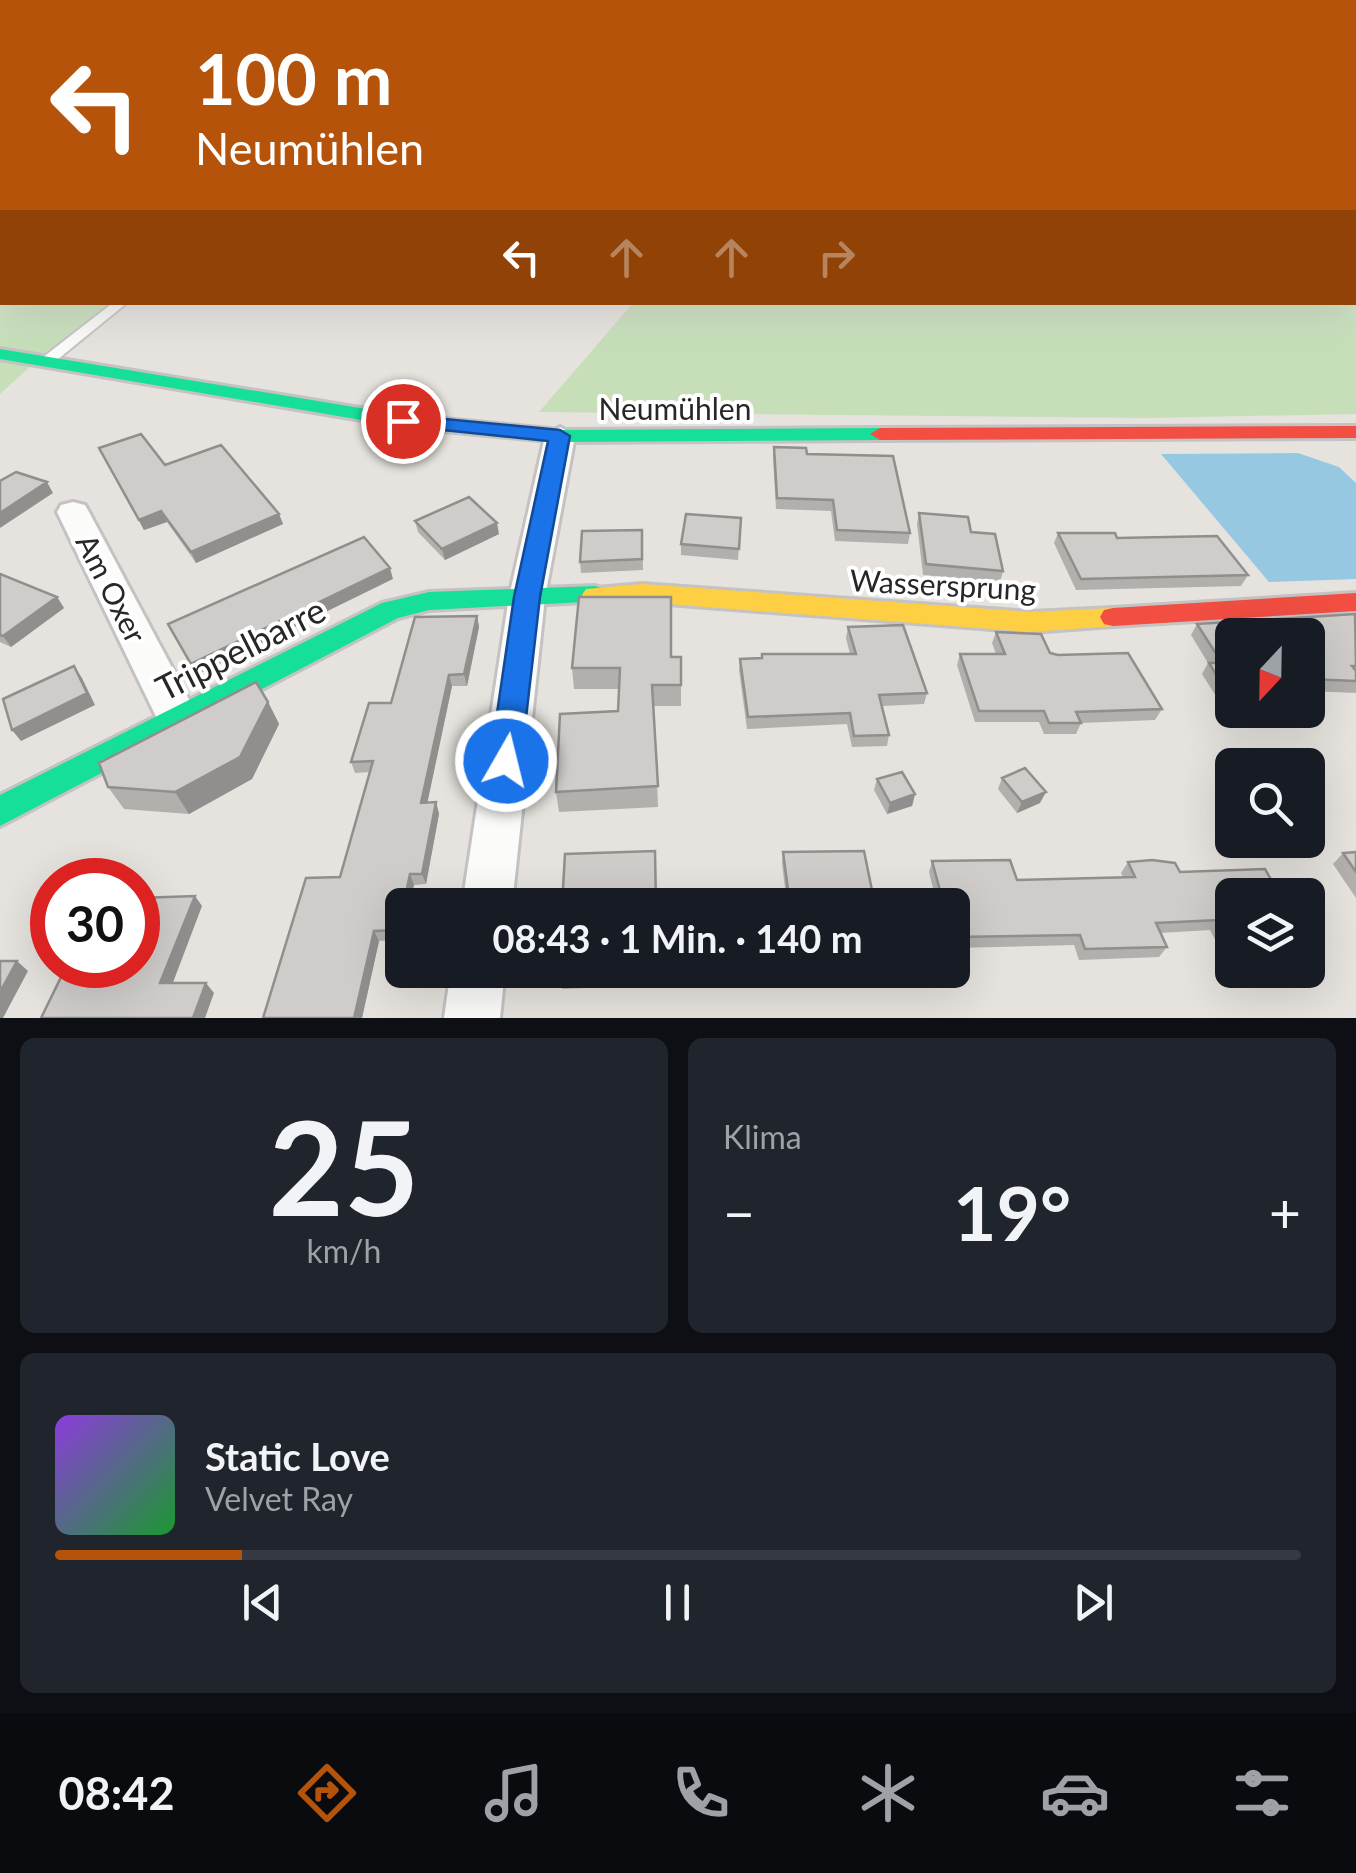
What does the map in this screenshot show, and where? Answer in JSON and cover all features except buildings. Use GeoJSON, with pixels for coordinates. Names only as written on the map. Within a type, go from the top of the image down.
{"type":"FeatureCollection","features":[{"type":"Feature","properties":{"kind":"street","name":"Neumühlen"},"geometry":{"type":"LineString","coordinates":[[0,354],[403,421],[560,436],[1349,438]]}},
{"type":"Feature","properties":{"kind":"street"},"geometry":{"type":"LineString","coordinates":[[489,888],[527,597],[560,436]]}},
{"type":"Feature","properties":{"kind":"street","name":"Am Oxer"},"geometry":{"type":"LineString","coordinates":[[73,512],[178,719]]}},
{"type":"Feature","properties":{"kind":"street","name":"Wassersprung"},"geometry":{"type":"LineString","coordinates":[[527,597],[642,593],[1030,622],[1356,602]]}},
{"type":"Feature","properties":{"kind":"street","name":"Trippelbarre"},"geometry":{"type":"LineString","coordinates":[[0,811],[391,610],[428,601],[527,597]]}},
{"type":"Feature","properties":{"kind":"street"},"geometry":{"type":"LineString","coordinates":[[472,1018],[476,988]]}},
{"type":"Feature","properties":{"kind":"lane"},"geometry":{"type":"LineString","coordinates":[[46,362],[118,305]]}},
{"type":"Feature","properties":{"kind":"green space"},"geometry":{"type":"Polygon","coordinates":[[[0,305],[126,305],[73,347],[34,363],[0,394],[0,305]]]}},
{"type":"Feature","properties":{"kind":"green space"},"geometry":{"type":"Polygon","coordinates":[[[631,305],[1356,305],[1356,414],[1148,418],[539,412],[631,305]]]}},
{"type":"Feature","properties":{"kind":"water"},"geometry":{"type":"Polygon","coordinates":[[[1298,453],[1339,467],[1356,483],[1356,579],[1269,582],[1161,454],[1298,453]]]}},
{"type":"Feature","properties":{"kind":"traffic: fast"},"geometry":{"type":"LineString","coordinates":[[0,354],[403,421],[560,436],[880,434]]}},
{"type":"Feature","properties":{"kind":"traffic: fast"},"geometry":{"type":"LineString","coordinates":[[0,811],[391,610],[429,601],[595,595]]}},
{"type":"Feature","properties":{"kind":"traffic: slow"},"geometry":{"type":"LineString","coordinates":[[595,595],[642,593],[1031,622],[1113,617]]}},
{"type":"Feature","properties":{"kind":"traffic: jam"},"geometry":{"type":"LineString","coordinates":[[880,434],[1356,432]]}},
{"type":"Feature","properties":{"kind":"traffic: jam"},"geometry":{"type":"LineString","coordinates":[[1113,617],[1356,602]]}},
{"type":"Feature","properties":{"kind":"route"},"geometry":{"type":"LineString","coordinates":[[403,421],[560,436],[544,496],[527,597],[506,761]]}}]}
